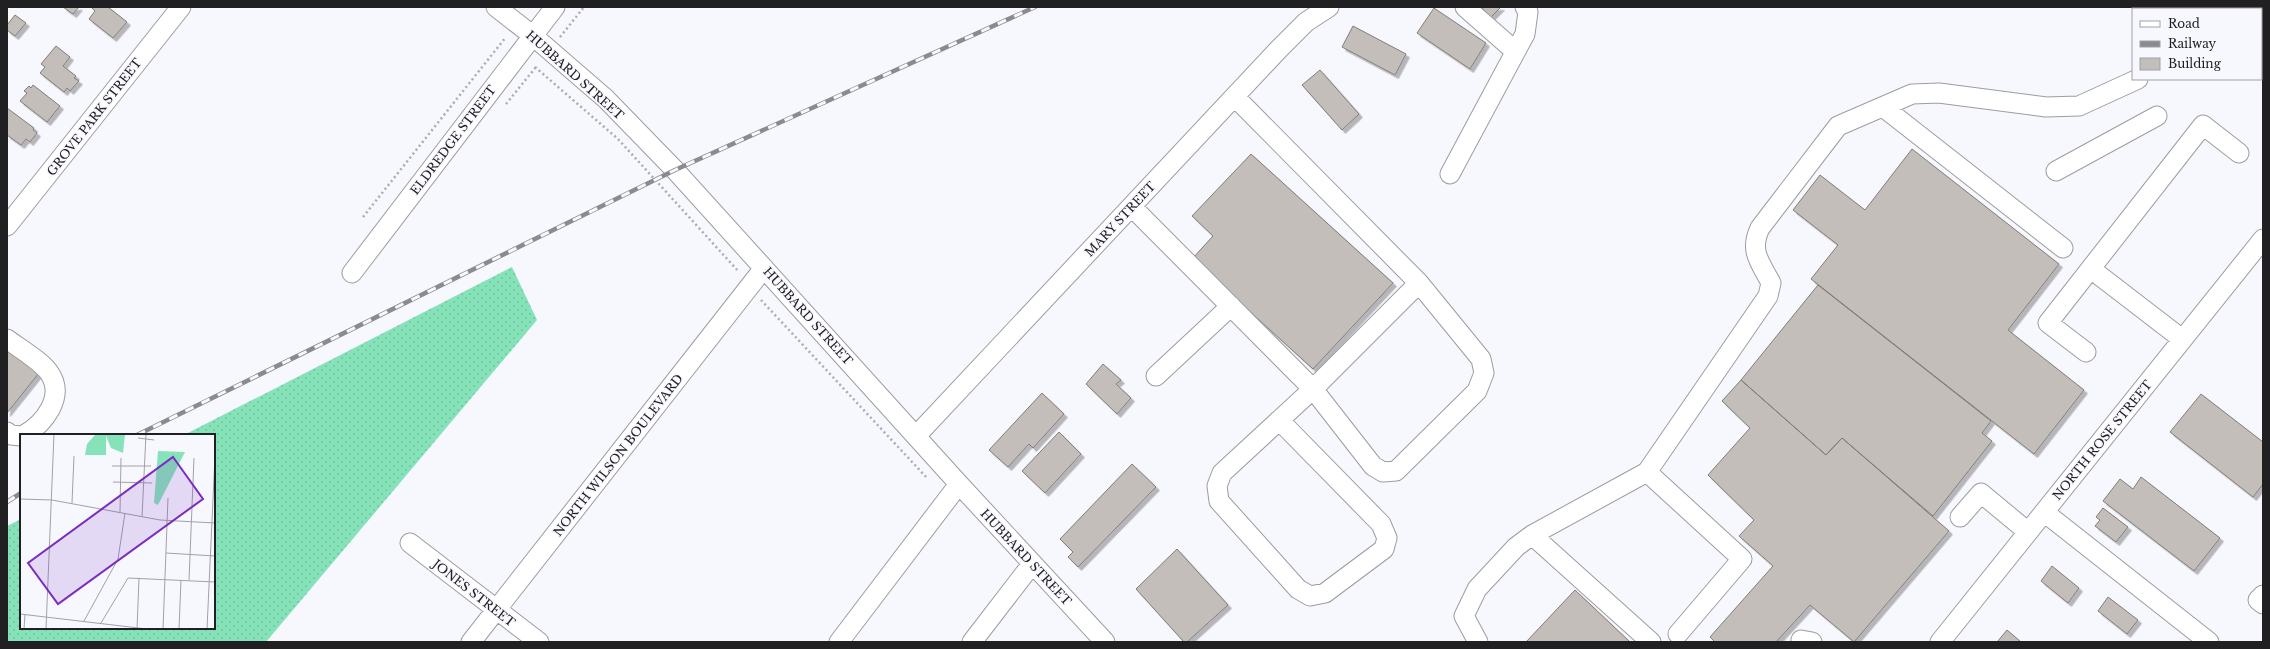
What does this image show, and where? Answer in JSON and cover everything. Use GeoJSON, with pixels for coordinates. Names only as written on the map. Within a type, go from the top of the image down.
{"type":"FeatureCollection","features":[{"type":"Feature","properties":{"kind":"street","name":"GROVE PARK STREET"},"geometry":{"type":"LineString","coordinates":[[7,226],[181,7]]}},
{"type":"Feature","properties":{"kind":"street","name":"HUBBARD STREET"},"geometry":{"type":"LineString","coordinates":[[496,7],[606,99],[675,170],[916,436],[953,491],[1032,564],[1105,642]]}},
{"type":"Feature","properties":{"kind":"street","name":"ELDREDGE STREET"},"geometry":{"type":"LineString","coordinates":[[352,273],[525,30],[555,7]]}},
{"type":"Feature","properties":{"kind":"street","name":"MARY STREET"},"geometry":{"type":"LineString","coordinates":[[916,436],[1306,22],[1329,7]]}},
{"type":"Feature","properties":{"kind":"street"},"geometry":{"type":"LineString","coordinates":[[1465,7],[1515,52]]}},
{"type":"Feature","properties":{"kind":"street"},"geometry":{"type":"LineString","coordinates":[[1450,174],[1525,34],[1528,12],[1526,7]]}},
{"type":"Feature","properties":{"kind":"street"},"geometry":{"type":"LineString","coordinates":[[1474,640],[1464,616],[1477,589],[1516,547],[1532,535],[1647,472],[1768,296],[1771,283],[1756,255],[1754,240],[1760,228],[1838,126],[1912,94],[1939,93],[2046,107],[2079,106],[2136,80]]}},
{"type":"Feature","properties":{"kind":"street"},"geometry":{"type":"LineString","coordinates":[[1132,206],[1313,389],[1373,466],[1383,472],[1396,471],[1477,391],[1484,373],[1481,359],[1419,282],[1235,97]]}},
{"type":"Feature","properties":{"kind":"street"},"geometry":{"type":"LineString","coordinates":[[1883,107],[2063,248]]}},
{"type":"Feature","properties":{"kind":"street"},"geometry":{"type":"LineString","coordinates":[[2056,171],[2157,116]]}},
{"type":"Feature","properties":{"kind":"street"},"geometry":{"type":"LineString","coordinates":[[2086,352],[2048,323],[2203,125],[2239,153]]}},
{"type":"Feature","properties":{"kind":"street","name":"NORTH ROSE STREET"},"geometry":{"type":"LineString","coordinates":[[1940,642],[2263,239]]}},
{"type":"Feature","properties":{"kind":"street","name":"NORTH WILSON BOULEVARD"},"geometry":{"type":"LineString","coordinates":[[471,642],[764,268]]}},
{"type":"Feature","properties":{"kind":"street"},"geometry":{"type":"LineString","coordinates":[[2091,269],[2182,339]]}},
{"type":"Feature","properties":{"kind":"street"},"geometry":{"type":"LineString","coordinates":[[1279,420],[1381,524],[1387,538],[1384,549],[1325,593],[1310,596],[1298,589],[1219,501],[1217,486],[1222,473],[1279,420],[1313,389],[1419,282]]}},
{"type":"Feature","properties":{"kind":"street"},"geometry":{"type":"LineString","coordinates":[[1156,376],[1230,306]]}},
{"type":"Feature","properties":{"kind":"street"},"geometry":{"type":"LineString","coordinates":[[7,339],[50,373],[54,382],[54,402],[46,415],[32,430],[26,434]]}},
{"type":"Feature","properties":{"kind":"street"},"geometry":{"type":"LineString","coordinates":[[7,432],[11,435],[20,436]]}},
{"type":"Feature","properties":{"kind":"street"},"geometry":{"type":"LineString","coordinates":[[1647,472],[1742,559],[1678,639]]}},
{"type":"Feature","properties":{"kind":"street"},"geometry":{"type":"LineString","coordinates":[[839,642],[953,491]]}},
{"type":"Feature","properties":{"kind":"street"},"geometry":{"type":"LineString","coordinates":[[1960,517],[1981,493],[2028,532]]}},
{"type":"Feature","properties":{"kind":"street"},"geometry":{"type":"LineString","coordinates":[[2044,512],[2209,642]]}},
{"type":"Feature","properties":{"kind":"street"},"geometry":{"type":"LineString","coordinates":[[1532,535],[1652,642]]}},
{"type":"Feature","properties":{"kind":"street","name":"JONES STREET"},"geometry":{"type":"LineString","coordinates":[[410,543],[539,642]]}},
{"type":"Feature","properties":{"kind":"street"},"geometry":{"type":"LineString","coordinates":[[972,642],[1032,564]]}},
{"type":"Feature","properties":{"kind":"street"},"geometry":{"type":"LineString","coordinates":[[2263,595],[2258,600],[2263,604]]}},
{"type":"Feature","properties":{"kind":"path"},"geometry":{"type":"LineString","coordinates":[[363,218],[502,42],[525,30]]}},
{"type":"Feature","properties":{"kind":"path"},"geometry":{"type":"LineString","coordinates":[[535,67],[618,139],[709,237],[751,286],[763,303],[896,447],[953,491]]}},
{"type":"Feature","properties":{"kind":"green space"},"geometry":{"type":"Polygon","coordinates":[[[512,267],[537,320],[266,642],[7,642],[7,526],[20,520],[20,629],[215,629],[215,434],[186,434],[512,267]]]}},
{"type":"Feature","properties":{"kind":"building"},"geometry":{"type":"Polygon","coordinates":[[[63,7],[79,7],[73,14],[63,7]]]}},
{"type":"Feature","properties":{"kind":"building"},"geometry":{"type":"Polygon","coordinates":[[[91,7],[108,7],[127,22],[113,38],[89,19],[95,11],[91,7]]]}},
{"type":"Feature","properties":{"kind":"building"},"geometry":{"type":"Polygon","coordinates":[[[1481,7],[1501,7],[1491,17],[1481,7]]]}},
{"type":"Feature","properties":{"kind":"building"},"geometry":{"type":"Polygon","coordinates":[[[1434,8],[1486,43],[1470,69],[1417,33],[1434,8]]]}},
{"type":"Feature","properties":{"kind":"building"},"geometry":{"type":"Polygon","coordinates":[[[15,15],[26,23],[15,36],[7,30],[7,25],[15,15]]]}},
{"type":"Feature","properties":{"kind":"building"},"geometry":{"type":"Polygon","coordinates":[[[1353,26],[1406,54],[1395,75],[1342,47],[1353,26]]]}},
{"type":"Feature","properties":{"kind":"building"},"geometry":{"type":"Polygon","coordinates":[[[56,46],[70,57],[63,66],[76,76],[74,78],[79,81],[70,91],[67,88],[64,92],[40,73],[45,67],[41,64],[56,46]]]}},
{"type":"Feature","properties":{"kind":"building"},"geometry":{"type":"Polygon","coordinates":[[[1320,70],[1359,114],[1342,130],[1302,85],[1320,70]]]}},
{"type":"Feature","properties":{"kind":"building"},"geometry":{"type":"Polygon","coordinates":[[[33,85],[60,106],[47,122],[20,101],[27,93],[24,91],[29,86],[31,88],[33,85]]]}},
{"type":"Feature","properties":{"kind":"building"},"geometry":{"type":"Polygon","coordinates":[[[7,108],[34,128],[33,130],[37,133],[30,142],[26,139],[21,145],[7,135],[7,108]]]}},
{"type":"Feature","properties":{"kind":"building"},"geometry":{"type":"Polygon","coordinates":[[[1912,149],[2059,264],[2008,330],[2084,390],[2034,454],[1811,279],[1838,245],[1793,210],[1820,175],[1865,210],[1912,149]]]}},
{"type":"Feature","properties":{"kind":"building"},"geometry":{"type":"Polygon","coordinates":[[[1251,154],[1393,283],[1313,369],[1192,259],[1213,236],[1192,216],[1251,154]]]}},
{"type":"Feature","properties":{"kind":"building"},"geometry":{"type":"Polygon","coordinates":[[[1818,285],[1991,421],[1982,433],[1992,441],[1933,516],[1842,438],[1826,455],[1741,380],[1818,285]]]}},
{"type":"Feature","properties":{"kind":"building"},"geometry":{"type":"Polygon","coordinates":[[[7,348],[39,373],[7,413],[7,348]]]}},
{"type":"Feature","properties":{"kind":"building"},"geometry":{"type":"Polygon","coordinates":[[[1103,364],[1121,380],[1116,384],[1131,398],[1117,414],[1086,384],[1103,364]]]}},
{"type":"Feature","properties":{"kind":"building"},"geometry":{"type":"Polygon","coordinates":[[[1741,380],[1826,455],[1842,438],[1949,531],[1854,642],[1810,605],[1776,642],[1715,642],[1710,637],[1773,566],[1739,536],[1754,520],[1708,475],[1750,428],[1722,401],[1741,380]]]}},
{"type":"Feature","properties":{"kind":"building"},"geometry":{"type":"Polygon","coordinates":[[[1042,393],[1064,414],[1033,448],[1029,444],[1008,467],[989,450],[1042,393]]]}},
{"type":"Feature","properties":{"kind":"building"},"geometry":{"type":"Polygon","coordinates":[[[2201,394],[2263,442],[2263,484],[2253,497],[2170,432],[2201,394]]]}},
{"type":"Feature","properties":{"kind":"building"},"geometry":{"type":"Polygon","coordinates":[[[1059,432],[1081,454],[1045,493],[1022,471],[1059,432]]]}},
{"type":"Feature","properties":{"kind":"building"},"geometry":{"type":"Polygon","coordinates":[[[1132,464],[1156,487],[1078,567],[1068,557],[1073,552],[1060,539],[1132,464]]]}},
{"type":"Feature","properties":{"kind":"building"},"geometry":{"type":"Polygon","coordinates":[[[2141,477],[2220,538],[2194,571],[2103,501],[2120,479],[2133,489],[2141,477]]]}},
{"type":"Feature","properties":{"kind":"building"},"geometry":{"type":"Polygon","coordinates":[[[2103,508],[2128,527],[2116,542],[2095,526],[2100,520],[2096,517],[2103,508]]]}},
{"type":"Feature","properties":{"kind":"building"},"geometry":{"type":"Polygon","coordinates":[[[1177,549],[1228,605],[1187,642],[1184,642],[1136,589],[1177,549]]]}},
{"type":"Feature","properties":{"kind":"building"},"geometry":{"type":"Polygon","coordinates":[[[2052,566],[2079,588],[2068,603],[2041,581],[2052,566]]]}},
{"type":"Feature","properties":{"kind":"building"},"geometry":{"type":"Polygon","coordinates":[[[1575,590],[1630,642],[1526,642],[1575,590]]]}},
{"type":"Feature","properties":{"kind":"building"},"geometry":{"type":"Polygon","coordinates":[[[2108,597],[2138,620],[2127,634],[2098,611],[2108,597]]]}},
{"type":"Feature","properties":{"kind":"building"},"geometry":{"type":"Polygon","coordinates":[[[2007,630],[2021,642],[1997,642],[2007,630]]]}},
{"type":"Feature","properties":{"kind":"railway"},"geometry":{"type":"LineString","coordinates":[[139,434],[675,170],[1035,7]]}},
{"type":"Feature","properties":{"kind":"railway"},"geometry":{"type":"LineString","coordinates":[[7,502],[20,494]]}}]}
